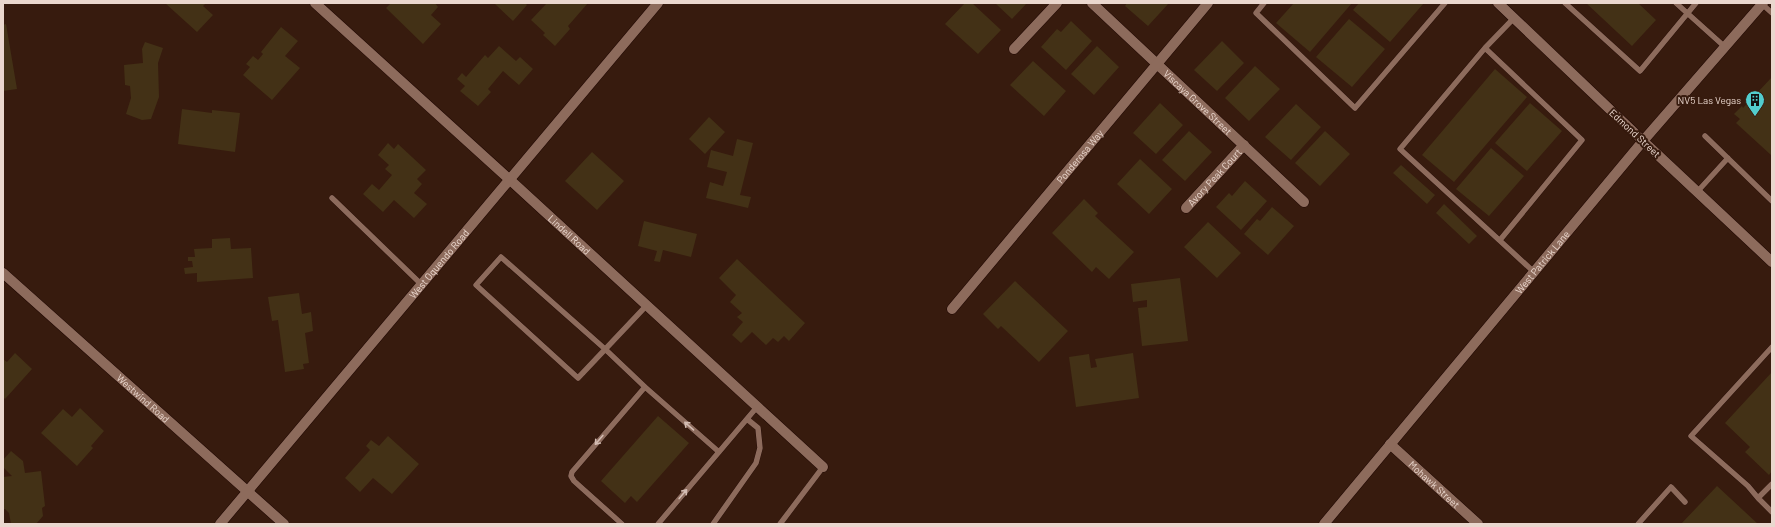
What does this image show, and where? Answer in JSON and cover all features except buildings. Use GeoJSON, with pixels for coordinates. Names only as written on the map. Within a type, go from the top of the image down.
{"type":"FeatureCollection","features":[{"type":"Feature","properties":{"kind":"street","name":"Lindell Road"},"geometry":{"type":"LineString","coordinates":[[315,3],[823,467]]}},
{"type":"Feature","properties":{"kind":"street","name":"West Oquendo Road"},"geometry":{"type":"LineString","coordinates":[[220,524],[658,3]]}},
{"type":"Feature","properties":{"kind":"street"},"geometry":{"type":"LineString","coordinates":[[1014,49],[1057,3]]}},
{"type":"Feature","properties":{"kind":"street","name":"Viscaya Grove Street"},"geometry":{"type":"LineString","coordinates":[[1092,3],[1304,202]]}},
{"type":"Feature","properties":{"kind":"street","name":"Ponderosa Way"},"geometry":{"type":"LineString","coordinates":[[952,309],[1208,3]]}},
{"type":"Feature","properties":{"kind":"street","name":"Edmond Street"},"geometry":{"type":"LineString","coordinates":[[1498,3],[1772,262]]}},
{"type":"Feature","properties":{"kind":"street","name":"West Patrick Lane"},"geometry":{"type":"LineString","coordinates":[[1324,524],[1643,141],[1763,3]]}},
{"type":"Feature","properties":{"kind":"street","name":"Avory Peak Court"},"geometry":{"type":"LineString","coordinates":[[1186,208],[1244,145]]}},
{"type":"Feature","properties":{"kind":"street","name":"Westwind Road"},"geometry":{"type":"LineString","coordinates":[[3,273],[284,524]]}},
{"type":"Feature","properties":{"kind":"street","name":"Mohawk Street"},"geometry":{"type":"LineString","coordinates":[[1390,444],[1478,524]]}},
{"type":"Feature","properties":{"kind":"lane"},"geometry":{"type":"LineString","coordinates":[[1264,3],[1256,13],[1355,108],[1444,3]]}},
{"type":"Feature","properties":{"kind":"lane"},"geometry":{"type":"LineString","coordinates":[[1565,3],[1640,71],[1696,3]]}},
{"type":"Feature","properties":{"kind":"lane"},"geometry":{"type":"LineString","coordinates":[[1676,3],[1725,47]]}},
{"type":"Feature","properties":{"kind":"lane"},"geometry":{"type":"LineString","coordinates":[[1763,3],[1772,13]]}},
{"type":"Feature","properties":{"kind":"lane"},"geometry":{"type":"LineString","coordinates":[[1514,18],[1485,48],[1400,149],[1534,272]]}},
{"type":"Feature","properties":{"kind":"lane"},"geometry":{"type":"LineString","coordinates":[[1485,48],[1582,140],[1500,240]]}},
{"type":"Feature","properties":{"kind":"lane"},"geometry":{"type":"LineString","coordinates":[[1706,136],[1772,201]]}},
{"type":"Feature","properties":{"kind":"lane"},"geometry":{"type":"LineString","coordinates":[[1697,192],[1728,158]]}},
{"type":"Feature","properties":{"kind":"lane"},"geometry":{"type":"LineString","coordinates":[[332,198],[421,284]]}},
{"type":"Feature","properties":{"kind":"lane"},"geometry":{"type":"LineString","coordinates":[[646,305],[605,349],[578,378],[476,285],[501,257],[605,349],[645,387],[719,452]]}},
{"type":"Feature","properties":{"kind":"lane"},"geometry":{"type":"LineString","coordinates":[[1772,347],[1691,436],[1748,486],[1772,512]]}},
{"type":"Feature","properties":{"kind":"lane"},"geometry":{"type":"LineString","coordinates":[[622,524],[574,481],[571,476],[572,472],[645,387]]}},
{"type":"Feature","properties":{"kind":"lane"},"geometry":{"type":"LineString","coordinates":[[658,524],[757,407]]}},
{"type":"Feature","properties":{"kind":"lane"},"geometry":{"type":"LineString","coordinates":[[713,524],[756,463],[760,448],[758,428],[747,418]]}},
{"type":"Feature","properties":{"kind":"lane"},"geometry":{"type":"LineString","coordinates":[[780,524],[823,467]]}},
{"type":"Feature","properties":{"kind":"lane"},"geometry":{"type":"LineString","coordinates":[[1758,498],[1772,484]]}},
{"type":"Feature","properties":{"kind":"lane"},"geometry":{"type":"LineString","coordinates":[[1638,524],[1671,488],[1686,502]]}},
{"type":"Feature","properties":{"kind":"place","name":"NV5 Las Vegas"},"geometry":{"type":"Point","coordinates":[1755,117]}}]}
